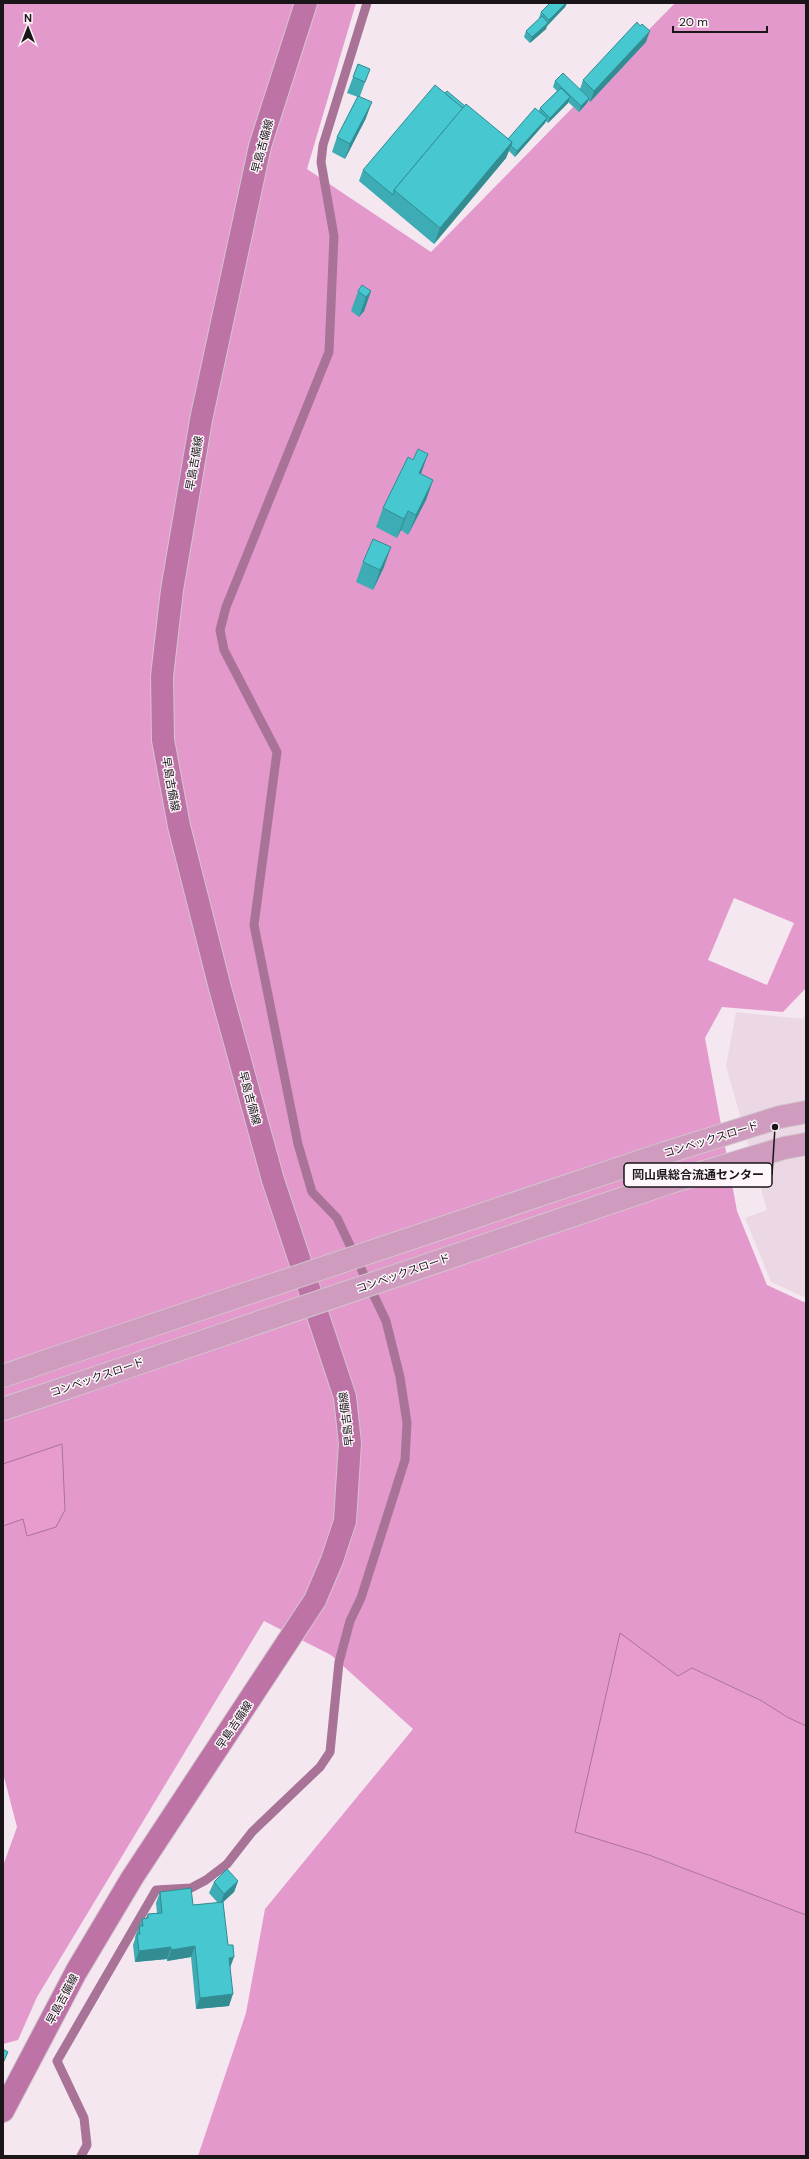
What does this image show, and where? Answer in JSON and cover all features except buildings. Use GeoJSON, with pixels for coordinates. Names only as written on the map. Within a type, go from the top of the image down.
{"type":"FeatureCollection","features":[{"type":"Feature","properties":{"kind":"main road","name":"早島吉備線"},"geometry":{"type":"LineString","coordinates":[[3,2111],[76,1972],[128,1885],[315,1600],[332,1560],[345,1521],[350,1443],[345,1397],[266,1157],[220,988],[181,834],[163,740],[162,676],[172,590],[201,420],[260,146],[306,3]]}},
{"type":"Feature","properties":{"kind":"street","name":"コンベックスロード"},"geometry":{"type":"LineString","coordinates":[[3,1376],[662,1154],[780,1117],[806,1112]]}},
{"type":"Feature","properties":{"kind":"street","name":"コンベックスロード"},"geometry":{"type":"LineString","coordinates":[[3,1409],[671,1182],[784,1148],[806,1144]]}},
{"type":"Feature","properties":{"kind":"shaded area"},"geometry":{"type":"Polygon","coordinates":[[[3,3],[356,3],[307,169],[431,252],[675,3],[806,3],[806,988],[783,1012],[722,1007],[705,1038],[737,1211],[767,1285],[806,1303],[806,1726],[787,1717],[762,1701],[692,1668],[575,1831],[649,1855],[806,1915],[806,2156],[198,2156],[246,2013],[265,1909],[413,1729],[331,1655],[264,1621],[37,1997],[18,2040],[3,2044],[3,1866],[17,1827],[3,1773],[3,1526],[23,1519],[28,1536],[62,1445],[3,1464],[3,3]],[[734,898],[708,960],[767,985],[794,923],[734,898]]]}},
{"type":"Feature","properties":{"kind":"shaded area"},"geometry":{"type":"Polygon","coordinates":[[[736,1012],[803,1019],[806,1016],[806,1298],[771,1282],[745,1218],[767,1210],[726,1066],[736,1012]]]}},
{"type":"Feature","properties":{"kind":"shaded area"},"geometry":{"type":"Polygon","coordinates":[[[62,1444],[65,1510],[56,1527],[27,1536],[23,1519],[3,1526],[3,1464],[62,1444]]]}},
{"type":"Feature","properties":{"kind":"shaded area"},"geometry":{"type":"Polygon","coordinates":[[[620,1633],[678,1676],[692,1668],[762,1701],[787,1717],[806,1726],[806,1915],[649,1855],[575,1832],[620,1633]]]}},
{"type":"Feature","properties":{"kind":"waterway"},"geometry":{"type":"LineString","coordinates":[[81,2156],[87,2145],[84,2118],[57,2061],[156,1890],[191,1888],[206,1880],[227,1864],[252,1832],[320,1767],[330,1752],[339,1662],[350,1621],[361,1598],[405,1460],[407,1423],[400,1377],[386,1321],[337,1218],[312,1192],[298,1144],[254,925],[277,752],[224,650],[220,630],[226,607],[329,352],[334,236],[321,162],[323,145],[367,3]]}},
{"type":"Feature","properties":{"kind":"place","name":"岡山県総合流通センター"},"geometry":{"type":"Point","coordinates":[775,1127]}}]}
